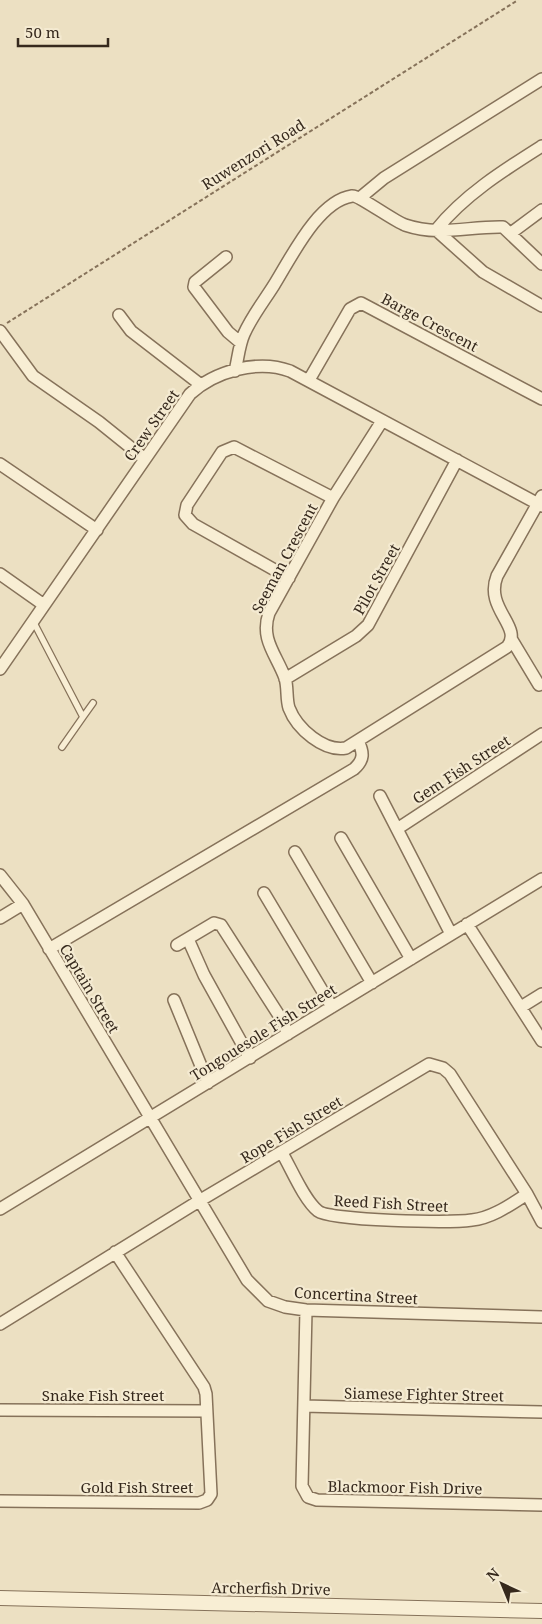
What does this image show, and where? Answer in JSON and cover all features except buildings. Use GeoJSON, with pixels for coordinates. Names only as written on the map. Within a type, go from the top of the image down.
{"type":"FeatureCollection","features":[{"type":"Feature","properties":{"kind":"street"},"geometry":{"type":"LineString","coordinates":[[362,198],[384,178],[542,79]]}},
{"type":"Feature","properties":{"kind":"street"},"geometry":{"type":"LineString","coordinates":[[436,230],[452,210],[516,162],[542,146]]}},
{"type":"Feature","properties":{"kind":"street"},"geometry":{"type":"LineString","coordinates":[[236,371],[241,343],[253,317],[302,239],[320,216],[340,199],[354,196],[362,198],[375,210],[404,224],[436,230],[451,232],[498,227],[507,229],[542,264]]}},
{"type":"Feature","properties":{"kind":"street"},"geometry":{"type":"LineString","coordinates":[[511,234],[541,212]]}},
{"type":"Feature","properties":{"kind":"street"},"geometry":{"type":"LineString","coordinates":[[436,230],[483,272],[542,306]]}},
{"type":"Feature","properties":{"kind":"street"},"geometry":{"type":"LineString","coordinates":[[226,257],[195,282],[194,287],[228,332],[241,343]]}},
{"type":"Feature","properties":{"kind":"street","name":"Barge Crescent"},"geometry":{"type":"LineString","coordinates":[[309,380],[350,309],[361,303],[542,399]]}},
{"type":"Feature","properties":{"kind":"street"},"geometry":{"type":"LineString","coordinates":[[119,316],[131,331],[201,385]]}},
{"type":"Feature","properties":{"kind":"street"},"geometry":{"type":"LineString","coordinates":[[0,331],[33,376],[99,422],[145,459]]}},
{"type":"Feature","properties":{"kind":"street","name":"Crew Street"},"geometry":{"type":"LineString","coordinates":[[0,669],[186,399],[201,385],[252,366],[272,365],[309,380],[382,421],[540,502]]}},
{"type":"Feature","properties":{"kind":"street","name":"Seeman Crescent"},"geometry":{"type":"LineString","coordinates":[[382,421],[333,498],[265,623],[268,643],[286,679],[289,708],[301,727],[316,740],[340,749],[358,741],[507,646],[512,635]]}},
{"type":"Feature","properties":{"kind":"street"},"geometry":{"type":"LineString","coordinates":[[289,578],[193,524],[185,515],[187,505],[222,452],[234,447],[333,498]]}},
{"type":"Feature","properties":{"kind":"street","name":"Pilot Street"},"geometry":{"type":"LineString","coordinates":[[286,679],[356,636],[368,625],[457,460]]}},
{"type":"Feature","properties":{"kind":"street"},"geometry":{"type":"LineString","coordinates":[[0,464],[96,530]]}},
{"type":"Feature","properties":{"kind":"street"},"geometry":{"type":"LineString","coordinates":[[539,685],[496,602],[493,590],[497,576],[540,502]]}},
{"type":"Feature","properties":{"kind":"street"},"geometry":{"type":"LineString","coordinates":[[0,574],[44,605]]}},
{"type":"Feature","properties":{"kind":"street","name":"Gem Fish Street"},"geometry":{"type":"LineString","coordinates":[[397,829],[542,734]]}},
{"type":"Feature","properties":{"kind":"street"},"geometry":{"type":"LineString","coordinates":[[49,949],[354,769],[361,763],[363,755],[358,741]]}},
{"type":"Feature","properties":{"kind":"street"},"geometry":{"type":"LineString","coordinates":[[380,796],[451,934]]}},
{"type":"Feature","properties":{"kind":"street"},"geometry":{"type":"LineString","coordinates":[[341,838],[411,959]]}},
{"type":"Feature","properties":{"kind":"street"},"geometry":{"type":"LineString","coordinates":[[295,852],[372,983]]}},
{"type":"Feature","properties":{"kind":"street","name":"Captain Street"},"geometry":{"type":"LineString","coordinates":[[0,875],[23,904],[150,1119]]}},
{"type":"Feature","properties":{"kind":"street","name":"Tongouesole Fish Street"},"geometry":{"type":"LineString","coordinates":[[0,1209],[542,879]]}},
{"type":"Feature","properties":{"kind":"street"},"geometry":{"type":"LineString","coordinates":[[264,892],[332,1007]]}},
{"type":"Feature","properties":{"kind":"street"},"geometry":{"type":"LineString","coordinates":[[0,918],[23,904]]}},
{"type":"Feature","properties":{"kind":"street"},"geometry":{"type":"LineString","coordinates":[[177,945],[214,923],[221,925],[280,1017],[288,1034]]}},
{"type":"Feature","properties":{"kind":"street"},"geometry":{"type":"LineString","coordinates":[[467,924],[542,1041]]}},
{"type":"Feature","properties":{"kind":"street"},"geometry":{"type":"LineString","coordinates":[[188,939],[250,1058]]}},
{"type":"Feature","properties":{"kind":"street"},"geometry":{"type":"LineString","coordinates":[[521,1007],[542,994]]}},
{"type":"Feature","properties":{"kind":"street"},"geometry":{"type":"LineString","coordinates":[[174,1000],[208,1083]]}},
{"type":"Feature","properties":{"kind":"street","name":"Rope Fish Street"},"geometry":{"type":"LineString","coordinates":[[0,1324],[199,1201],[429,1064],[436,1065],[450,1074],[527,1194],[542,1222]]}},
{"type":"Feature","properties":{"kind":"street","name":"Concertina Street"},"geometry":{"type":"LineString","coordinates":[[150,1119],[257,1292],[276,1304],[306,1310],[542,1317]]}},
{"type":"Feature","properties":{"kind":"street","name":"Reed Fish Street"},"geometry":{"type":"LineString","coordinates":[[282,1152],[314,1207],[326,1215],[400,1221],[472,1221],[488,1217],[527,1194]]}},
{"type":"Feature","properties":{"kind":"street","name":"Gold Fish Street"},"geometry":{"type":"LineString","coordinates":[[0,1501],[205,1502],[209,1498],[211,1492],[206,1394],[202,1383],[115,1252]]}},
{"type":"Feature","properties":{"kind":"street","name":"Blackmoor Fish Drive"},"geometry":{"type":"LineString","coordinates":[[306,1310],[302,1486],[304,1492],[310,1498],[318,1500],[542,1505]]}},
{"type":"Feature","properties":{"kind":"street","name":"Siamese Fighter Street"},"geometry":{"type":"LineString","coordinates":[[304,1406],[542,1412]]}},
{"type":"Feature","properties":{"kind":"street","name":"Snake Fish Street"},"geometry":{"type":"LineString","coordinates":[[0,1410],[206,1411]]}},
{"type":"Feature","properties":{"kind":"street","name":"Archerfish Drive"},"geometry":{"type":"LineString","coordinates":[[0,1598],[542,1611]]}},
{"type":"Feature","properties":{"kind":"lane"},"geometry":{"type":"LineString","coordinates":[[33,621],[83,717]]}},
{"type":"Feature","properties":{"kind":"lane"},"geometry":{"type":"LineString","coordinates":[[62,747],[93,703]]}},
{"type":"Feature","properties":{"kind":"path","name":"Ruwenzori Road"},"geometry":{"type":"LineString","coordinates":[[0,327],[518,0]]}}]}
